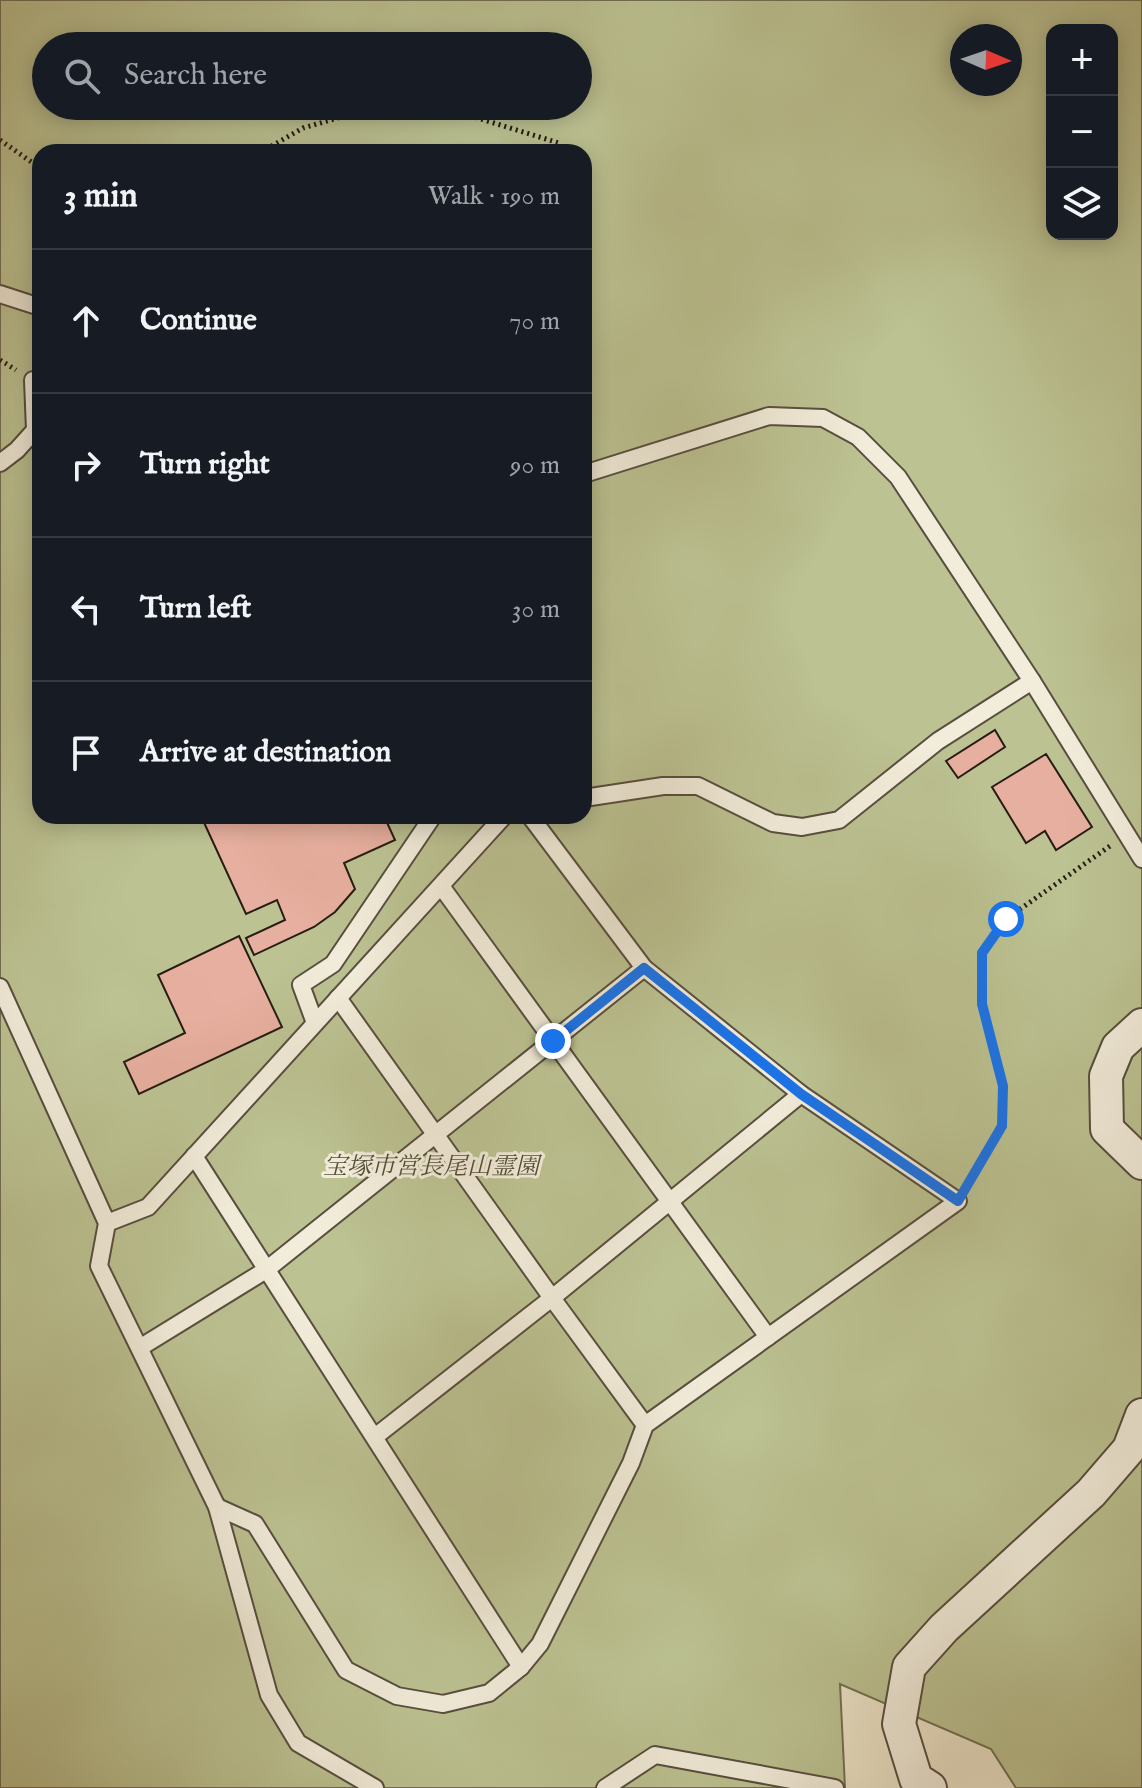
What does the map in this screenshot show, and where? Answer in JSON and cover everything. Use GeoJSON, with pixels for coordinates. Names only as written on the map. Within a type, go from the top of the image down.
{"type":"FeatureCollection","features":[{"type":"Feature","properties":{"kind":"street"},"geometry":{"type":"LineString","coordinates":[[1142,1025],[1118,1047],[1106,1076],[1107,1129],[1142,1163]]}},
{"type":"Feature","properties":{"kind":"street"},"geometry":{"type":"LineString","coordinates":[[930,1788],[916,1779],[899,1724],[909,1667],[944,1628],[1091,1493],[1129,1449],[1142,1415]]}},
{"type":"Feature","properties":{"kind":"lane"},"geometry":{"type":"LineString","coordinates":[[0,294],[32,304]]}},
{"type":"Feature","properties":{"kind":"lane"},"geometry":{"type":"LineString","coordinates":[[592,471],[769,416],[823,418],[858,437],[898,477],[1032,681],[1142,859]]}},
{"type":"Feature","properties":{"kind":"lane"},"geometry":{"type":"LineString","coordinates":[[0,463],[32,433]]}},
{"type":"Feature","properties":{"kind":"lane"},"geometry":{"type":"LineString","coordinates":[[592,797],[663,786],[698,786],[773,823],[802,827],[839,820],[938,741],[1032,681]]}},
{"type":"Feature","properties":{"kind":"lane"},"geometry":{"type":"LineString","coordinates":[[315,1023],[301,985],[333,964],[428,824]]}},
{"type":"Feature","properties":{"kind":"lane"},"geometry":{"type":"LineString","coordinates":[[107,1223],[148,1207],[497,824]]}},
{"type":"Feature","properties":{"kind":"lane"},"geometry":{"type":"LineString","coordinates":[[217,1507],[255,1524],[346,1670],[397,1696],[443,1704],[489,1693],[521,1667],[540,1644],[631,1463],[645,1425],[958,1201],[801,1094],[644,968],[536,824]]}},
{"type":"Feature","properties":{"kind":"lane"},"geometry":{"type":"LineString","coordinates":[[441,886],[768,1337]]}},
{"type":"Feature","properties":{"kind":"lane"},"geometry":{"type":"LineString","coordinates":[[141,1347],[266,1270],[644,968]]}},
{"type":"Feature","properties":{"kind":"lane"},"geometry":{"type":"LineString","coordinates":[[0,987],[107,1223],[99,1266],[217,1507],[269,1695],[298,1743],[375,1788]]}},
{"type":"Feature","properties":{"kind":"lane"},"geometry":{"type":"LineString","coordinates":[[338,998],[645,1425]]}},
{"type":"Feature","properties":{"kind":"lane"},"geometry":{"type":"LineString","coordinates":[[376,1436],[552,1298],[801,1094]]}},
{"type":"Feature","properties":{"kind":"lane"},"geometry":{"type":"LineString","coordinates":[[194,1156],[521,1667]]}},
{"type":"Feature","properties":{"kind":"lane"},"geometry":{"type":"LineString","coordinates":[[605,1788],[655,1755],[835,1788]]}},
{"type":"Feature","properties":{"kind":"path"},"geometry":{"type":"LineString","coordinates":[[275,144],[303,128],[331,120]]}},
{"type":"Feature","properties":{"kind":"path"},"geometry":{"type":"LineString","coordinates":[[484,120],[559,144]]}},
{"type":"Feature","properties":{"kind":"path"},"geometry":{"type":"LineString","coordinates":[[0,140],[32,162]]}},
{"type":"Feature","properties":{"kind":"path"},"geometry":{"type":"LineString","coordinates":[[958,1201],[1002,1126],[1003,1086],[982,1004],[982,953],[1006,919],[1127,834]]}},
{"type":"Feature","properties":{"kind":"green space","name":"宝塚市営長尾山霊園"},"geometry":{"type":"Polygon","coordinates":[[[0,0],[1142,0],[1142,1788],[1016,1788],[991,1749],[840,1684],[845,1788],[0,1788],[0,0]]]}},
{"type":"Feature","properties":{"kind":"building"},"geometry":{"type":"Polygon","coordinates":[[[995,730],[1005,747],[958,778],[946,761],[995,730]]]}},
{"type":"Feature","properties":{"kind":"building"},"geometry":{"type":"Polygon","coordinates":[[[1046,754],[1092,827],[1056,850],[1045,831],[1026,843],[992,787],[1046,754]]]}},
{"type":"Feature","properties":{"kind":"building"},"geometry":{"type":"Polygon","coordinates":[[[205,824],[388,824],[395,840],[344,863],[355,889],[335,912],[314,927],[254,955],[246,938],[285,920],[277,900],[246,914],[205,824]]]}},
{"type":"Feature","properties":{"kind":"building"},"geometry":{"type":"Polygon","coordinates":[[[239,936],[282,1027],[139,1094],[124,1062],[185,1033],[158,975],[239,936]]]}},
{"type":"Feature","properties":{"kind":"route"},"geometry":{"type":"LineString","coordinates":[[553,1041],[644,968],[801,1094],[958,1201],[1002,1126],[1003,1086],[982,1004],[982,953],[1006,919]]}}]}
